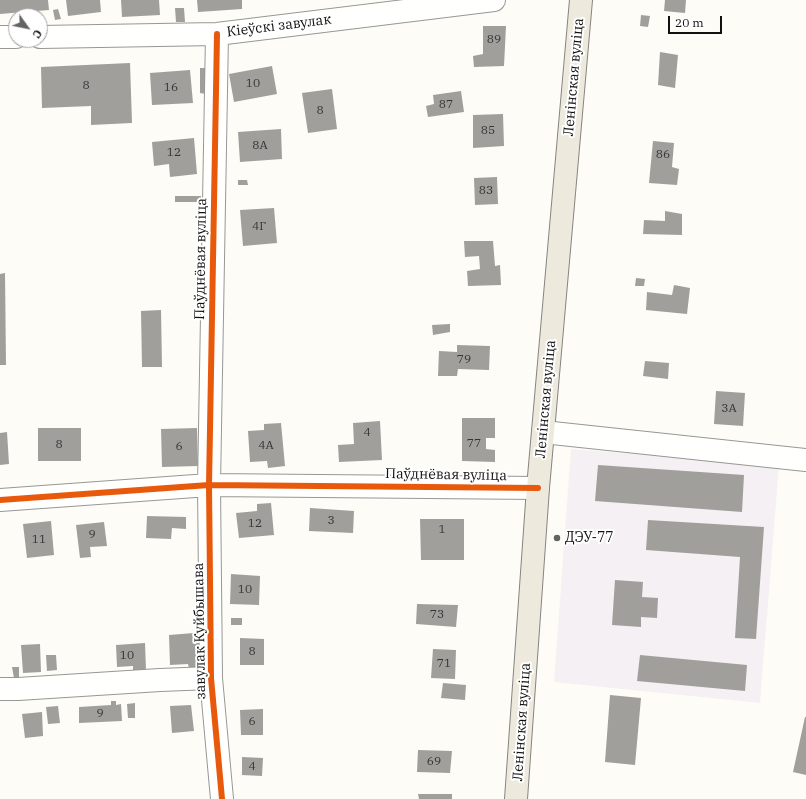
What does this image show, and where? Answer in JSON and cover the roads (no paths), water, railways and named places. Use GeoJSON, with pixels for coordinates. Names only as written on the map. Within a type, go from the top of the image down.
{"type":"FeatureCollection","features":[{"type":"Feature","properties":{"kind":"main road","name":"Ленінская вуліца"},"geometry":{"type":"LineString","coordinates":[[516,799],[538,488],[580,0]]}},
{"type":"Feature","properties":{"kind":"street","name":"Кіеўскі завулак"},"geometry":{"type":"LineString","coordinates":[[48,37],[217,34],[494,0]]}},
{"type":"Feature","properties":{"kind":"street","name":"Паўднёвая вуліца"},"geometry":{"type":"LineString","coordinates":[[209,485],[217,34]]}},
{"type":"Feature","properties":{"kind":"street"},"geometry":{"type":"LineString","coordinates":[[543,432],[806,460]]}},
{"type":"Feature","properties":{"kind":"street","name":"Паўднёвая вуліца"},"geometry":{"type":"LineString","coordinates":[[0,500],[209,485],[538,488]]}},
{"type":"Feature","properties":{"kind":"street","name":"завулак Куйбышава"},"geometry":{"type":"LineString","coordinates":[[209,485],[211,678],[222,799]]}},
{"type":"Feature","properties":{"kind":"street"},"geometry":{"type":"LineString","coordinates":[[0,689],[211,678]]}},
{"type":"Feature","properties":{"kind":"place","name":"ДЭУ-77"},"geometry":{"type":"Point","coordinates":[557,538]}}]}
